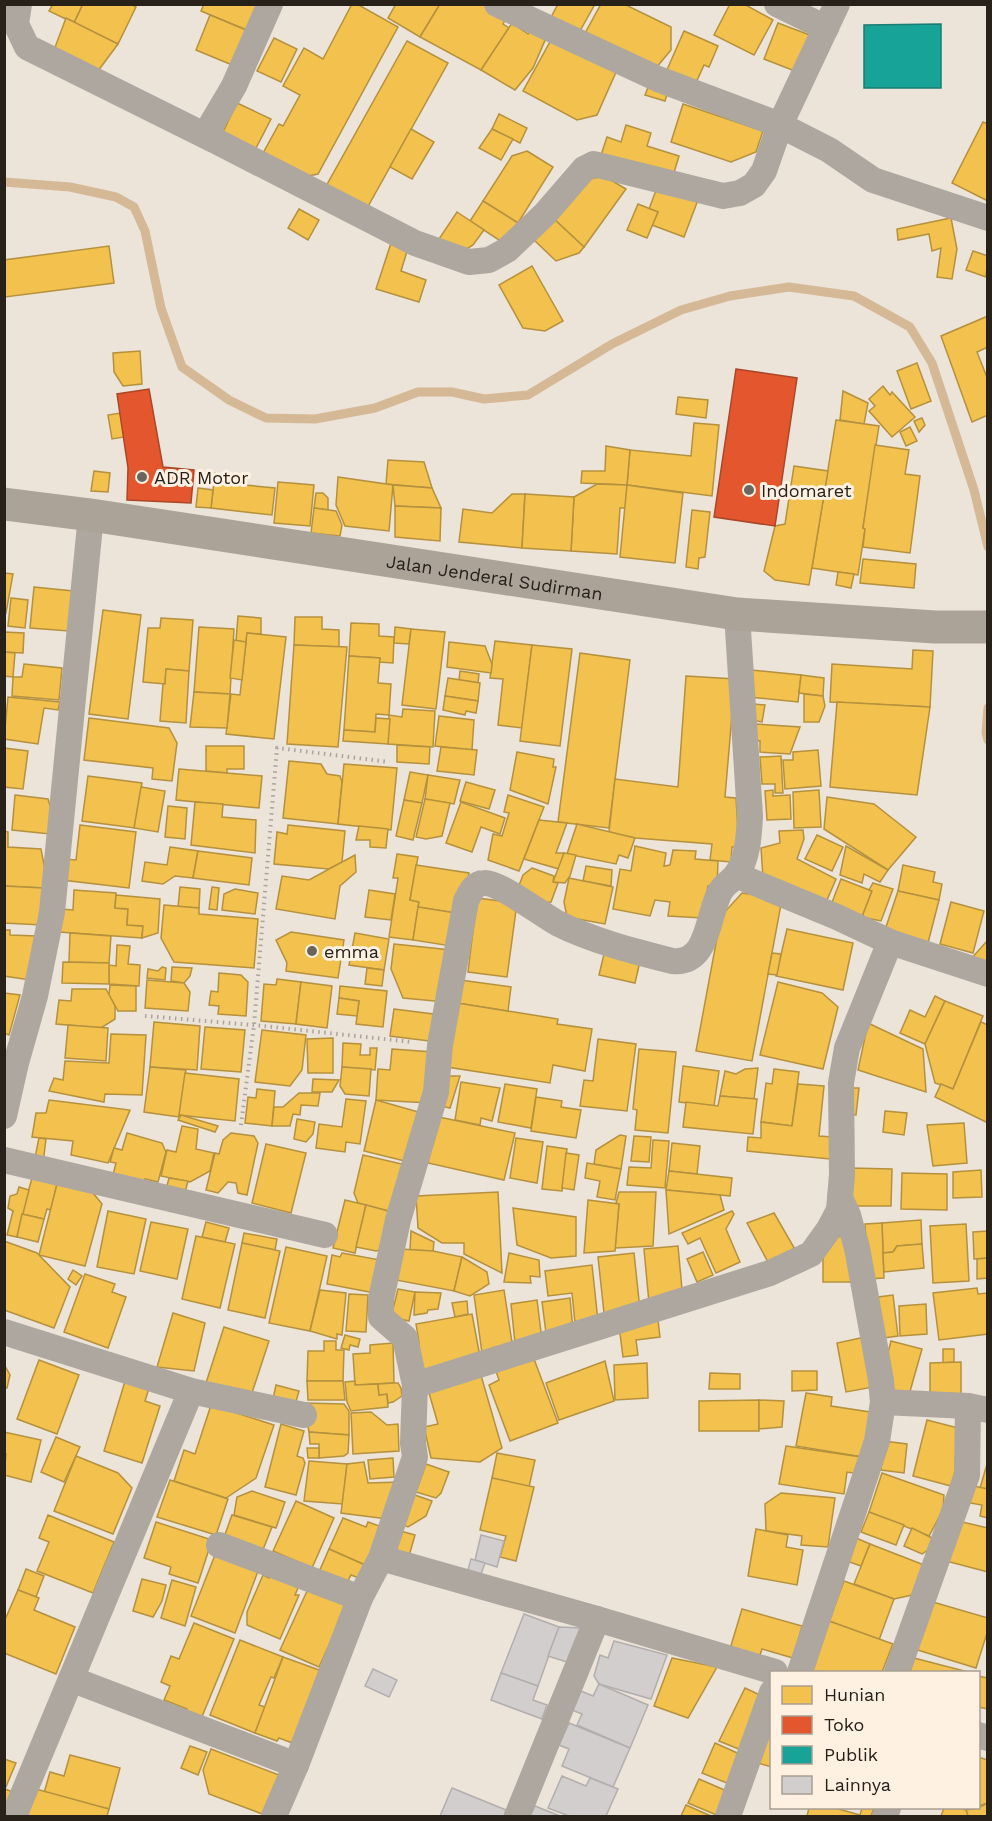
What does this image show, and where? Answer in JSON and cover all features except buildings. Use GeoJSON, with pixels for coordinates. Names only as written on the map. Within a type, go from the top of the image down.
{"type":"FeatureCollection","features":[{"type":"Feature","properties":{"kind":"highway","name":"Jalan Jenderal Sudirman"},"geometry":{"type":"LineString","coordinates":[[4,504],[91,515],[737,614],[935,627],[987,627]]}},
{"type":"Feature","properties":{"kind":"street"},"geometry":{"type":"LineString","coordinates":[[19,4],[16,24],[27,47],[415,243],[469,262],[489,260],[507,250],[545,214],[584,169],[594,164],[723,196],[740,193],[754,185],[764,171],[780,125],[837,4]]}},
{"type":"Feature","properties":{"kind":"street"},"geometry":{"type":"LineString","coordinates":[[212,139],[208,130],[234,86],[270,4]]}},
{"type":"Feature","properties":{"kind":"street"},"geometry":{"type":"LineString","coordinates":[[497,4],[658,79],[780,125],[829,150],[873,180],[987,218]]}},
{"type":"Feature","properties":{"kind":"street"},"geometry":{"type":"LineString","coordinates":[[777,4],[826,28]]}},
{"type":"Feature","properties":{"kind":"street"},"geometry":{"type":"LineString","coordinates":[[4,1116],[15,1063],[35,996],[52,912],[91,515]]}},
{"type":"Feature","properties":{"kind":"street"},"geometry":{"type":"LineString","coordinates":[[274,1816],[360,1598],[381,1558],[415,1457],[413,1443],[415,1385],[405,1338],[381,1317],[381,1299],[398,1220],[436,1092],[440,1045],[466,901],[473,887],[482,882],[495,884],[557,923],[593,939],[663,959],[682,962],[693,957],[702,946],[720,891],[736,875],[745,855],[750,816],[737,614]]}},
{"type":"Feature","properties":{"kind":"street"},"geometry":{"type":"LineString","coordinates":[[736,875],[890,942],[987,974]]}},
{"type":"Feature","properties":{"kind":"street"},"geometry":{"type":"LineString","coordinates":[[415,1385],[770,1273],[811,1254],[829,1229],[838,1210],[842,1174],[841,1083],[847,1048],[890,942]]}},
{"type":"Feature","properties":{"kind":"street"},"geometry":{"type":"LineString","coordinates":[[4,1160],[325,1235]]}},
{"type":"Feature","properties":{"kind":"street"},"geometry":{"type":"LineString","coordinates":[[800,1671],[878,1441],[883,1402],[857,1248],[848,1215],[840,1198]]}},
{"type":"Feature","properties":{"kind":"street"},"geometry":{"type":"LineString","coordinates":[[4,1332],[191,1391],[304,1415]]}},
{"type":"Feature","properties":{"kind":"street"},"geometry":{"type":"LineString","coordinates":[[14,1816],[191,1391]]}},
{"type":"Feature","properties":{"kind":"street"},"geometry":{"type":"LineString","coordinates":[[883,1402],[978,1408],[967,1475],[897,1671]]}},
{"type":"Feature","properties":{"kind":"street"},"geometry":{"type":"LineString","coordinates":[[219,1545],[360,1598]]}},
{"type":"Feature","properties":{"kind":"street"},"geometry":{"type":"LineString","coordinates":[[381,1558],[772,1671]]}},
{"type":"Feature","properties":{"kind":"street"},"geometry":{"type":"LineString","coordinates":[[517,1816],[597,1619]]}},
{"type":"Feature","properties":{"kind":"street"},"geometry":{"type":"LineString","coordinates":[[71,1678],[296,1765]]}},
{"type":"Feature","properties":{"kind":"street"},"geometry":{"type":"LineString","coordinates":[[728,1816],[770,1695]]}},
{"type":"Feature","properties":{"kind":"path"},"geometry":{"type":"LineString","coordinates":[[242,1125],[254,1024],[277,748],[389,762]]}},
{"type":"Feature","properties":{"kind":"path"},"geometry":{"type":"LineString","coordinates":[[146,1016],[254,1024],[440,1045]]}},
{"type":"Feature","properties":{"kind":"waterway"},"geometry":{"type":"LineString","coordinates":[[4,182],[70,187],[116,197],[134,207],[145,231],[161,308],[182,367],[229,400],[266,418],[315,419],[375,408],[418,392],[452,392],[484,399],[528,395],[612,344],[681,310],[730,296],[789,287],[854,296],[910,327],[932,363],[974,490],[988,547]]}},
{"type":"Feature","properties":{"kind":"waterway"},"geometry":{"type":"LineString","coordinates":[[988,708],[986,733],[988,740]]}},
{"type":"Feature","properties":{"kind":"place","name":"ADR Motor"},"geometry":{"type":"Point","coordinates":[142,477]}},
{"type":"Feature","properties":{"kind":"place","name":"Indomaret"},"geometry":{"type":"Point","coordinates":[749,490]}},
{"type":"Feature","properties":{"kind":"place","name":"emma"},"geometry":{"type":"Point","coordinates":[312,951]}}]}
